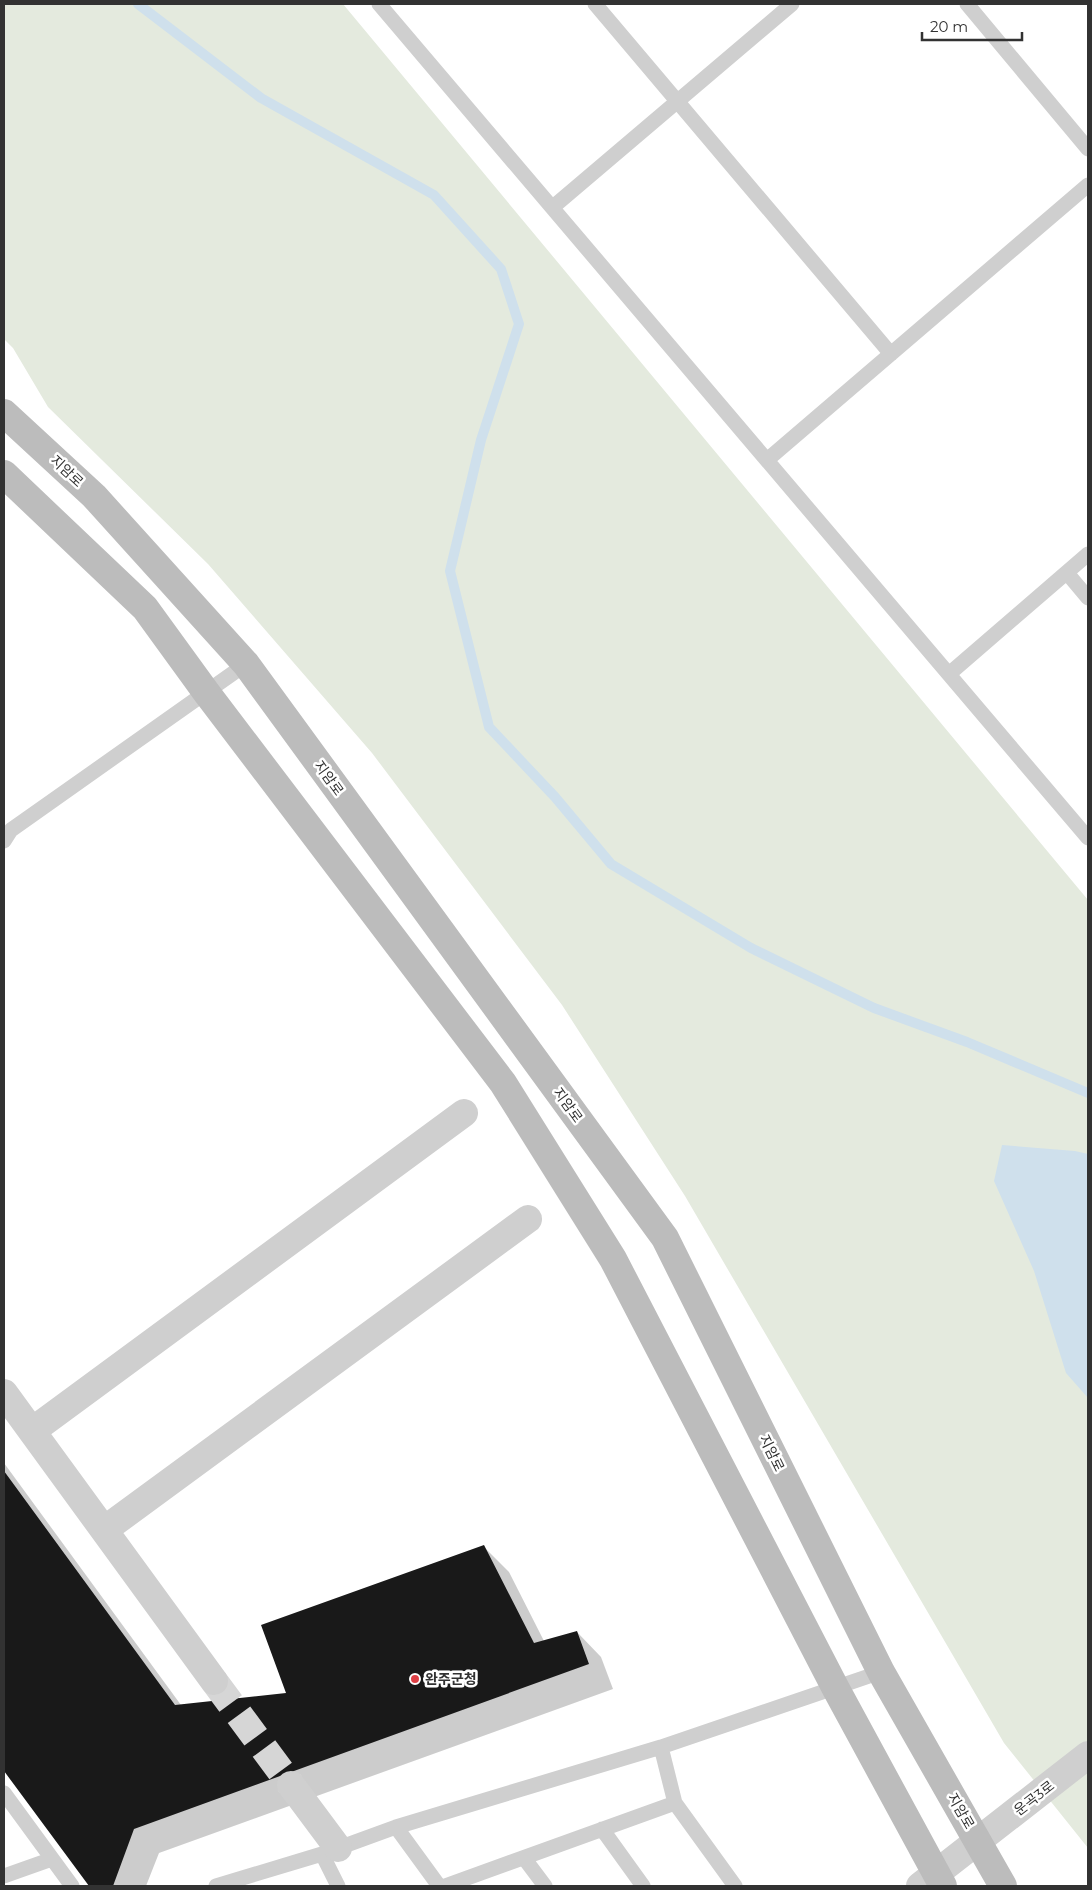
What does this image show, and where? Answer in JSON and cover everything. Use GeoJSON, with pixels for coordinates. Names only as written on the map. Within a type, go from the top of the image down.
{"type":"FeatureCollection","features":[{"type":"Feature","properties":{"kind":"street","name":"지암로"},"geometry":{"type":"LineString","coordinates":[[4,413],[94,496],[246,664],[665,1238],[881,1672],[1003,1886]]}},
{"type":"Feature","properties":{"kind":"street"},"geometry":{"type":"LineString","coordinates":[[4,474],[145,608],[206,692],[503,1083],[613,1259],[836,1688],[933,1882]]}},
{"type":"Feature","properties":{"kind":"street"},"geometry":{"type":"LineString","coordinates":[[32,1431],[464,1113]]}},
{"type":"Feature","properties":{"kind":"street"},"geometry":{"type":"LineString","coordinates":[[104,1530],[528,1220]]}},
{"type":"Feature","properties":{"kind":"street"},"geometry":{"type":"LineString","coordinates":[[4,1393],[214,1681]]}},
{"type":"Feature","properties":{"kind":"street","name":"운곡3로"},"geometry":{"type":"LineString","coordinates":[[933,1882],[979,1842],[1088,1755]]}},
{"type":"Feature","properties":{"kind":"street"},"geometry":{"type":"LineString","coordinates":[[292,1785],[330,1851]]}},
{"type":"Feature","properties":{"kind":"lane"},"geometry":{"type":"LineString","coordinates":[[379,4],[1088,838]]}},
{"type":"Feature","properties":{"kind":"lane"},"geometry":{"type":"LineString","coordinates":[[595,4],[891,354]]}},
{"type":"Feature","properties":{"kind":"lane"},"geometry":{"type":"LineString","coordinates":[[553,207],[792,4]]}},
{"type":"Feature","properties":{"kind":"lane"},"geometry":{"type":"LineString","coordinates":[[967,4],[1088,149]]}},
{"type":"Feature","properties":{"kind":"lane"},"geometry":{"type":"LineString","coordinates":[[767,460],[1088,186]]}},
{"type":"Feature","properties":{"kind":"lane"},"geometry":{"type":"LineString","coordinates":[[949,674],[1088,554]]}},
{"type":"Feature","properties":{"kind":"lane"},"geometry":{"type":"LineString","coordinates":[[1066,573],[1088,598]]}},
{"type":"Feature","properties":{"kind":"lane"},"geometry":{"type":"LineString","coordinates":[[4,841],[11,830],[246,664]]}},
{"type":"Feature","properties":{"kind":"lane"},"geometry":{"type":"LineString","coordinates":[[216,1886],[330,1851],[396,1827],[661,1747],[881,1672]]}},
{"type":"Feature","properties":{"kind":"lane"},"geometry":{"type":"LineString","coordinates":[[661,1747],[675,1803],[735,1886]]}},
{"type":"Feature","properties":{"kind":"lane"},"geometry":{"type":"LineString","coordinates":[[4,1793],[72,1886]]}},
{"type":"Feature","properties":{"kind":"lane"},"geometry":{"type":"LineString","coordinates":[[445,1886],[675,1803]]}},
{"type":"Feature","properties":{"kind":"lane"},"geometry":{"type":"LineString","coordinates":[[396,1827],[439,1886]]}},
{"type":"Feature","properties":{"kind":"lane"},"geometry":{"type":"LineString","coordinates":[[602,1829],[643,1886]]}},
{"type":"Feature","properties":{"kind":"lane"},"geometry":{"type":"LineString","coordinates":[[330,1851],[338,1886]]}},
{"type":"Feature","properties":{"kind":"lane"},"geometry":{"type":"LineString","coordinates":[[524,1858],[545,1886]]}},
{"type":"Feature","properties":{"kind":"lane"},"geometry":{"type":"LineString","coordinates":[[4,1876],[52,1859]]}},
{"type":"Feature","properties":{"kind":"shaded area"},"geometry":{"type":"Polygon","coordinates":[[[4,4],[343,4],[1088,900],[1088,1848],[1004,1743],[685,1196],[562,1005],[372,753],[208,564],[48,407],[13,348],[4,339],[4,4]]]}},
{"type":"Feature","properties":{"kind":"water"},"geometry":{"type":"Polygon","coordinates":[[[1002,1145],[1075,1151],[1088,1154],[1088,1398],[1066,1373],[1034,1271],[994,1181],[1002,1145]]]}},
{"type":"Feature","properties":{"kind":"building","name":"완주군청"},"geometry":{"type":"Polygon","coordinates":[[[4,1471],[175,1705],[286,1693],[261,1625],[484,1545],[534,1643],[577,1631],[589,1664],[134,1829],[113,1886],[89,1886],[4,1771],[4,1471]]]}},
{"type":"Feature","properties":{"kind":"waterway"},"geometry":{"type":"LineString","coordinates":[[138,4],[261,98],[434,195],[501,269],[519,324],[481,440],[450,571],[489,727],[555,797],[611,864],[751,948],[874,1008],[967,1042],[1088,1093]]}},
{"type":"Feature","properties":{"kind":"tunnel"},"geometry":{"type":"LineString","coordinates":[[214,1681],[291,1785]]}},
{"type":"Feature","properties":{"kind":"place","name":"완주군청"},"geometry":{"type":"Point","coordinates":[415,1679]}}]}
